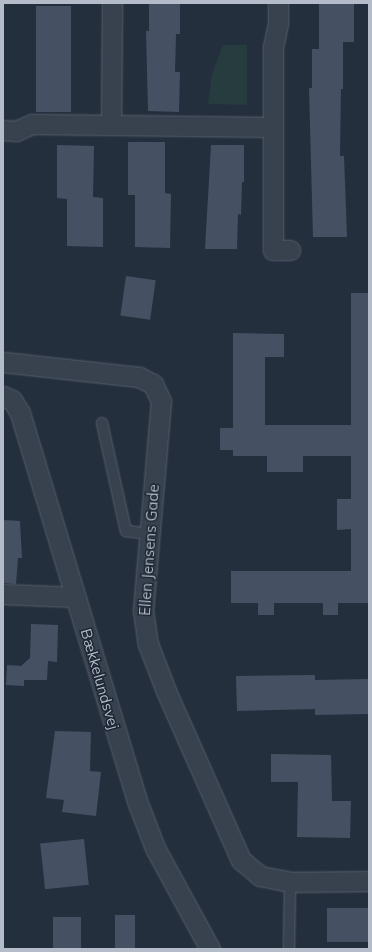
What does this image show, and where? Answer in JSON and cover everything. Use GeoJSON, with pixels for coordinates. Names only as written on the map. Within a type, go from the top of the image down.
{"type":"FeatureCollection","features":[{"type":"Feature","properties":{"kind":"street"},"geometry":{"type":"LineString","coordinates":[[111,125],[112,3]]}},
{"type":"Feature","properties":{"kind":"street"},"geometry":{"type":"LineString","coordinates":[[278,3],[278,24],[273,47],[273,250],[290,250]]}},
{"type":"Feature","properties":{"kind":"street"},"geometry":{"type":"LineString","coordinates":[[3,130],[16,131],[32,124],[273,127]]}},
{"type":"Feature","properties":{"kind":"street","name":"Ellen Jensens Gade"},"geometry":{"type":"LineString","coordinates":[[3,362],[139,377],[153,384],[161,401],[143,610],[148,644],[166,691],[242,860],[260,876],[290,882],[369,881]]}},
{"type":"Feature","properties":{"kind":"street","name":"Bækkelundsvej"},"geometry":{"type":"LineString","coordinates":[[8,398],[20,413],[137,801],[155,848],[210,949]]}},
{"type":"Feature","properties":{"kind":"street"},"geometry":{"type":"LineString","coordinates":[[3,594],[76,597]]}},
{"type":"Feature","properties":{"kind":"lane"},"geometry":{"type":"LineString","coordinates":[[102,423],[126,531],[149,534]]}},
{"type":"Feature","properties":{"kind":"lane"},"geometry":{"type":"LineString","coordinates":[[289,949],[290,882]]}},
{"type":"Feature","properties":{"kind":"green space"},"geometry":{"type":"Polygon","coordinates":[[[223,45],[247,45],[247,105],[208,104],[212,74],[223,45]]]}},
{"type":"Feature","properties":{"kind":"building"},"geometry":{"type":"Polygon","coordinates":[[[149,3],[180,3],[180,34],[176,34],[175,72],[180,72],[179,112],[148,111],[146,31],[149,31],[149,3]]]}},
{"type":"Feature","properties":{"kind":"building"},"geometry":{"type":"Polygon","coordinates":[[[319,3],[354,3],[354,42],[343,42],[343,89],[341,89],[340,156],[344,156],[347,237],[313,237],[309,88],[312,88],[312,49],[319,49],[319,3]]]}},
{"type":"Feature","properties":{"kind":"building"},"geometry":{"type":"Polygon","coordinates":[[[36,6],[71,6],[71,112],[36,112],[36,6]]]}},
{"type":"Feature","properties":{"kind":"building"},"geometry":{"type":"Polygon","coordinates":[[[128,142],[165,142],[165,193],[171,194],[170,248],[135,247],[135,195],[128,195],[128,142]]]}},
{"type":"Feature","properties":{"kind":"building"},"geometry":{"type":"Polygon","coordinates":[[[57,145],[94,146],[93,197],[103,198],[103,247],[67,246],[67,199],[57,198],[57,145]]]}},
{"type":"Feature","properties":{"kind":"building"},"geometry":{"type":"Polygon","coordinates":[[[211,145],[244,145],[244,182],[242,182],[241,215],[238,214],[237,249],[205,249],[211,145]]]}},
{"type":"Feature","properties":{"kind":"building"},"geometry":{"type":"Polygon","coordinates":[[[126,276],[156,280],[150,320],[120,316],[126,276]]]}},
{"type":"Feature","properties":{"kind":"building"},"geometry":{"type":"Polygon","coordinates":[[[351,293],[369,293],[369,603],[338,603],[338,615],[323,615],[323,603],[274,603],[274,615],[258,615],[258,603],[231,603],[231,571],[351,571],[351,529],[337,530],[337,499],[351,499],[351,456],[303,456],[303,472],[267,472],[267,456],[233,456],[233,450],[220,450],[220,428],[233,428],[233,333],[284,334],[284,357],[265,357],[265,425],[351,425],[351,293]]]}},
{"type":"Feature","properties":{"kind":"building"},"geometry":{"type":"Polygon","coordinates":[[[3,520],[20,521],[22,558],[18,558],[16,584],[3,583],[3,520]]]}},
{"type":"Feature","properties":{"kind":"building"},"geometry":{"type":"Polygon","coordinates":[[[31,624],[58,625],[57,662],[48,661],[47,680],[24,680],[24,686],[6,685],[7,665],[21,666],[30,658],[31,624]]]}},
{"type":"Feature","properties":{"kind":"building"},"geometry":{"type":"Polygon","coordinates":[[[315,675],[315,680],[369,679],[369,714],[315,715],[315,709],[237,711],[236,676],[315,675]]]}},
{"type":"Feature","properties":{"kind":"building"},"geometry":{"type":"Polygon","coordinates":[[[55,731],[91,732],[90,771],[101,772],[96,816],[62,812],[64,800],[46,798],[55,731]]]}},
{"type":"Feature","properties":{"kind":"building"},"geometry":{"type":"Polygon","coordinates":[[[271,754],[331,755],[332,801],[351,801],[350,838],[297,837],[298,782],[271,782],[271,754]]]}},
{"type":"Feature","properties":{"kind":"building"},"geometry":{"type":"Polygon","coordinates":[[[84,839],[89,885],[45,889],[40,844],[84,839]]]}},
{"type":"Feature","properties":{"kind":"building"},"geometry":{"type":"Polygon","coordinates":[[[327,908],[369,908],[369,942],[327,942],[327,908]]]}},
{"type":"Feature","properties":{"kind":"building"},"geometry":{"type":"Polygon","coordinates":[[[115,915],[135,915],[135,949],[115,949],[115,915]]]}},
{"type":"Feature","properties":{"kind":"building"},"geometry":{"type":"Polygon","coordinates":[[[53,917],[81,917],[81,949],[53,949],[53,917]]]}}]}
